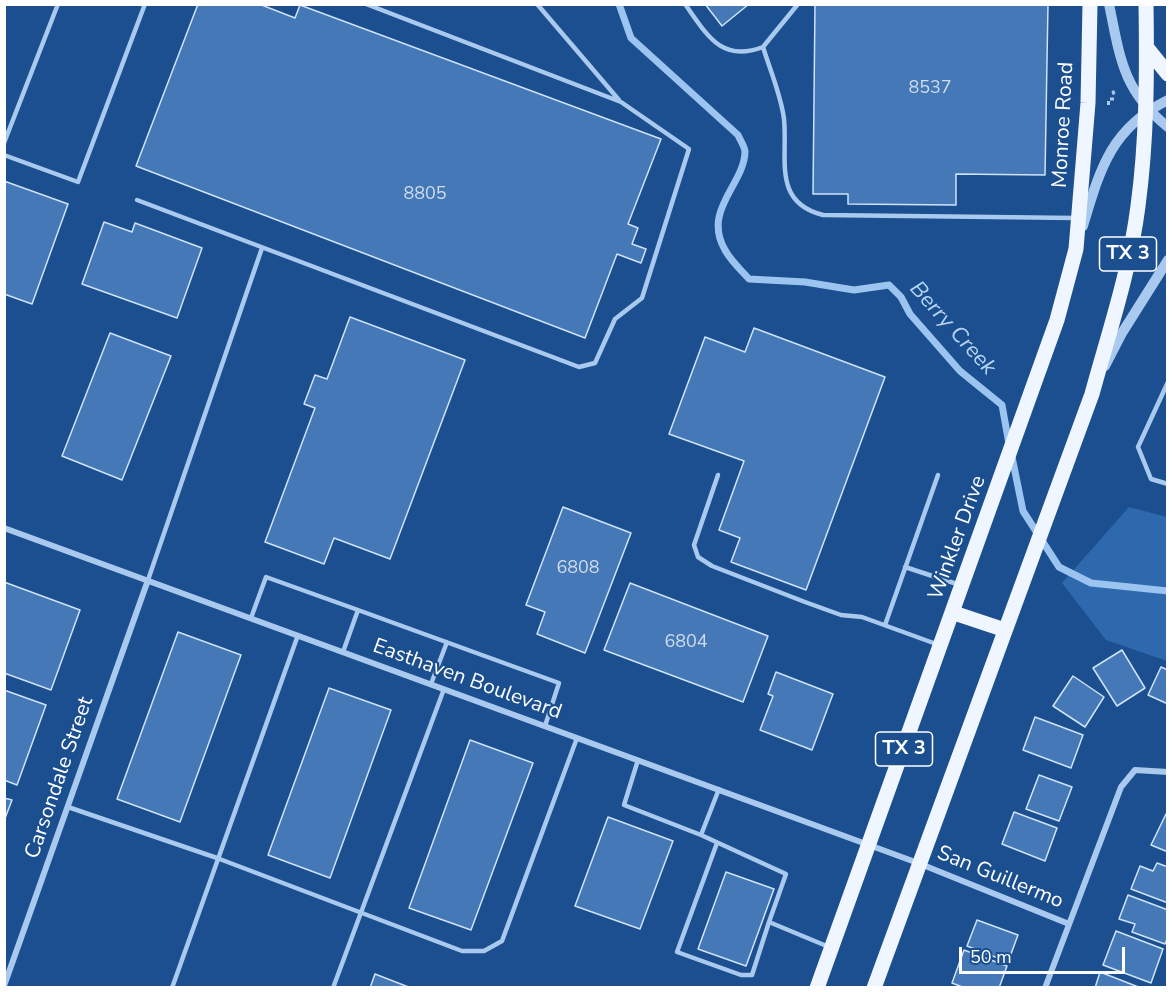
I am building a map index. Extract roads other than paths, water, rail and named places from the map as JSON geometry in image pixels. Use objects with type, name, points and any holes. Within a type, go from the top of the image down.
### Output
[{"type":"main road","name":"Monroe Road","points":[[1076,249],[1088,103],[1090,4]]},
{"type":"main road","name":"TX 3","points":[[874,987],[1092,394],[1119,298],[1138,208],[1147,110],[1146,4]]},
{"type":"main road","points":[[1147,48],[1167,74]]},
{"type":"main road","name":"Winkler Drive","points":[[817,987],[1033,392],[1057,320],[1076,249]]},
{"type":"main road","points":[[954,613],[1005,630]]},
{"type":"street","points":[[1109,4],[1122,71],[1147,110],[1167,127]]},
{"type":"street","name":"Winkler Drive","points":[[1076,249],[1096,182],[1110,149],[1147,110],[1167,100]]},
{"type":"street","points":[[1092,394],[1122,333],[1167,260]]},
{"type":"street","name":"Easthaven Boulevard","points":[[4,528],[918,863]]},
{"type":"street","name":"Carsondale Street","points":[[4,986],[148,580]]},
{"type":"street","points":[[1046,987],[1121,787],[1135,770],[1167,772]]},
{"type":"street","name":"San Guillermo","points":[[918,863],[1069,924]]},
{"type":"lane","points":[[4,143],[58,4]]},
{"type":"lane","points":[[4,155],[78,182],[145,4]]},
{"type":"lane","points":[[137,200],[579,367],[595,363],[615,319],[642,298],[688,149],[621,102],[366,4]]},
{"type":"lane","points":[[537,4],[621,102]]},
{"type":"lane","points":[[685,4],[716,43],[728,51],[749,52],[763,47],[798,4]]},
{"type":"lane","points":[[763,47],[783,117],[786,184],[798,203],[812,212],[823,215],[1079,218]]},
{"type":"lane","points":[[148,580],[262,248]]},
{"type":"lane","points":[[1167,382],[1138,447],[1151,479],[1167,484]]},
{"type":"lane","points":[[718,475],[694,545],[698,557],[712,566],[805,602],[841,615],[862,617],[941,646]]},
{"type":"lane","points":[[885,625],[938,475]]},
{"type":"lane","points":[[905,567],[963,586]]},
{"type":"lane","points":[[251,618],[266,577],[559,683],[544,726]]},
{"type":"lane","points":[[343,652],[358,610]]},
{"type":"lane","points":[[172,987],[298,635]]},
{"type":"lane","points":[[431,684],[447,642]]},
{"type":"lane","points":[[333,987],[444,689]]},
{"type":"lane","points":[[68,807],[217,858],[462,951],[484,951],[502,941],[577,738]]},
{"type":"lane","points":[[638,760],[624,805],[701,835],[786,874],[752,975],[741,975],[677,952],[717,843]]},
{"type":"lane","points":[[701,835],[718,789]]},
{"type":"lane","points":[[769,922],[832,948]]},
{"type":"waterway","name":"Berry Creek","points":[[619,4],[631,38],[738,135],[743,146],[745,152],[743,164],[726,198],[718,222],[719,236],[725,250],[736,265],[749,279],[805,282],[854,290],[889,285],[901,297],[910,314],[960,371],[1002,405],[1009,444]]},
{"type":"waterway","name":"Berry Creek","points":[[1012,457],[1023,511],[1059,567],[1091,583],[1168,591]]}]
